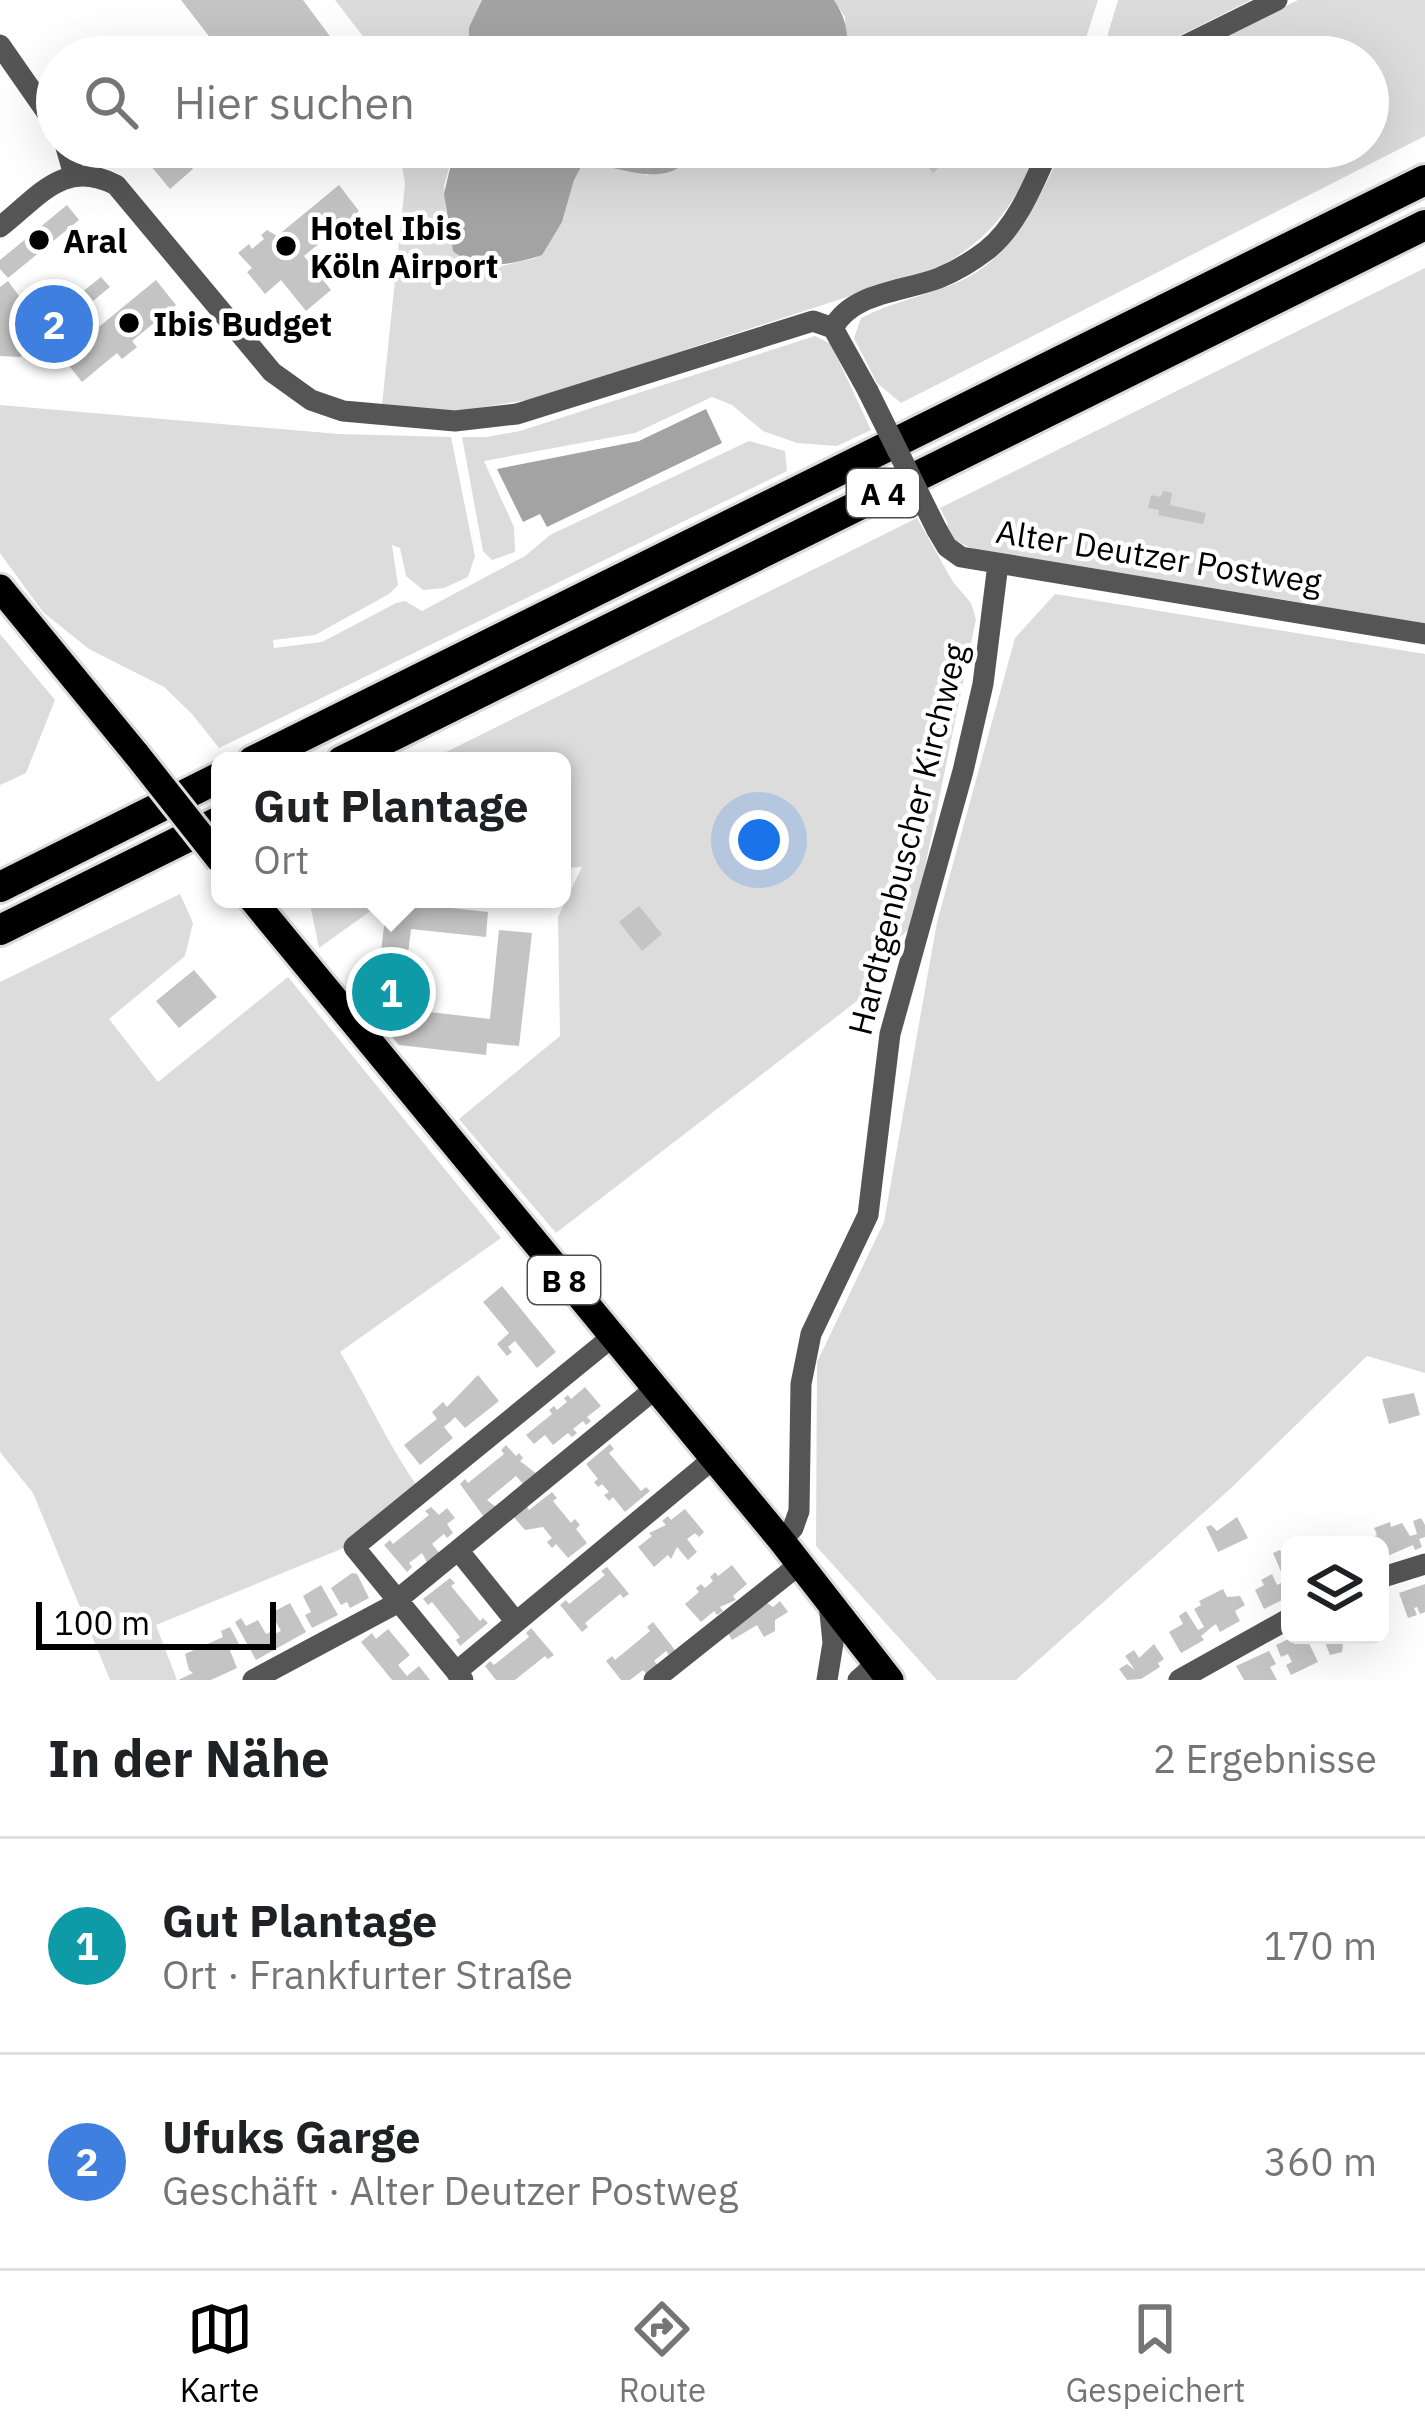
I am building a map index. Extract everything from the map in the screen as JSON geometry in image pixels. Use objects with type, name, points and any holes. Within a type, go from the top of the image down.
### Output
[{"type":"highway","name":"A 4","points":[[271,752],[1425,180]]},
{"type":"highway","name":"A 4","points":[[360,752],[1425,225]]},
{"type":"highway","points":[[5,883],[211,781]]},
{"type":"highway","points":[[0,930],[211,825]]},
{"type":"main road","points":[[0,587],[211,849]]},
{"type":"main road","name":"B 8","points":[[259,908],[781,1540],[875,1674]]},
{"type":"street","points":[[1204,36],[1277,0]]},
{"type":"street","points":[[0,45],[36,97]]},
{"type":"street","points":[[72,168],[74,175]]},
{"type":"street","points":[[0,227],[53,184],[74,175],[98,176],[116,185],[272,372],[311,400],[343,411],[455,421],[518,414],[813,321],[833,328],[841,313],[857,303],[942,277],[989,248],[1027,199],[1041,168]]},
{"type":"street","name":"Alter Deutzer Postweg","points":[[833,328],[937,530],[947,547],[961,557],[1425,634]]},
{"type":"street","name":"Hardtgenbuscher Kirchweg","points":[[781,1540],[794,1528],[800,1511],[801,1384],[811,1334],[868,1215],[890,1034],[983,684],[998,564]]},
{"type":"street","points":[[612,1337],[354,1547],[459,1676],[516,1622],[713,1459]]},
{"type":"street","points":[[260,1678],[398,1601],[656,1388]]},
{"type":"street","points":[[458,1550],[516,1622]]},
{"type":"street","points":[[654,1680],[800,1564]]},
{"type":"street","points":[[1389,1575],[1425,1564]]},
{"type":"street","points":[[826,1680],[833,1643],[829,1603]]},
{"type":"street","points":[[1179,1680],[1281,1623]]},
{"type":"shaded area","points":[[335,0],[482,0],[469,36],[363,36]]},
{"type":"shaded area","points":[[482,0],[834,0],[846,36],[469,36]]},
{"type":"shaded area","points":[[834,0],[1098,0],[1087,36],[845,36],[845,17]]},
{"type":"shaded area","points":[[1118,0],[1251,0],[1179,36],[1107,36]]},
{"type":"shaded area","points":[[1298,0],[1425,0],[1425,136],[1389,154],[1389,36],[1225,36]]},
{"type":"shaded area","points":[[402,168],[449,168],[444,185],[447,225],[502,266],[536,258],[562,222],[581,168],[647,175],[666,168],[1031,168],[989,230],[939,267],[534,399],[458,411],[382,405],[405,184]]},
{"type":"shaded area","points":[[450,168],[581,168],[562,222],[542,255],[519,262],[474,262],[453,251],[444,194]]},
{"type":"shaded area","points":[[611,168],[677,168],[661,174]]},
{"type":"shaded area","points":[[1054,168],[1362,168],[901,403],[877,383],[854,338],[861,318],[976,272],[1009,243]]},
{"type":"shaded area","points":[[1425,268],[1425,627],[975,550],[952,539],[944,528],[948,524],[940,508]]},
{"type":"shaded area","points":[[815,336],[831,344],[871,430],[837,446],[797,443],[763,431],[732,405],[712,397],[635,433],[484,461],[514,527],[515,552],[492,560],[483,551],[462,437],[520,431]]},
{"type":"shaded area","points":[[0,405],[339,434],[451,437],[475,556],[468,577],[444,588],[423,590],[406,576],[400,548],[392,545],[398,585],[389,594],[315,635],[273,640],[274,648],[322,642],[396,603],[405,601],[422,611],[525,556],[550,535],[749,441],[785,451],[787,471],[219,748],[164,687],[89,649],[43,612],[0,553]]},
{"type":"shaded area","points":[[706,409],[722,443],[547,527],[540,514],[523,522],[497,469],[639,441]]},
{"type":"shaded area","points":[[917,518],[953,582],[971,603],[976,619],[913,926],[875,959],[870,991],[556,1233],[459,1119],[560,1036],[558,917],[562,908],[571,908],[571,890],[582,867],[571,868],[571,752],[446,752]]},
{"type":"shaded area","points":[[1055,594],[1425,654],[1425,1373],[1367,1356],[1229,1490],[1016,1680],[937,1680],[816,1546],[817,1362],[884,1222],[937,922],[1015,638]]},
{"type":"shaded area","points":[[0,634],[55,700],[26,773],[0,785]]},
{"type":"shaded area","points":[[180,894],[193,923],[185,956],[109,1019],[158,1082],[288,977],[501,1238],[340,1352],[420,1490],[346,1547],[156,1625],[177,1680],[110,1680],[33,1493],[0,1452],[0,982]]},
{"type":"shaded area","points":[[311,908],[375,908],[319,948]]},
{"type":"building","points":[[181,0],[303,0],[330,36],[209,36]]},
{"type":"building","points":[[152,168],[192,168],[193,169],[170,189]]},
{"type":"building","name":"Hotel Ibis Köln Airport","points":[[339,185],[359,211],[304,256],[331,290],[306,311],[281,280],[265,294],[238,253],[249,244],[252,249],[267,230],[277,236]]},
{"type":"building","name":"Aral","points":[[67,205],[79,220],[8,278],[0,269],[0,260]]},
{"type":"building","points":[[101,277],[110,287],[65,324],[20,357],[0,356],[0,287],[8,281],[33,315],[48,303],[56,313]]},
{"type":"building","name":"Ibis Budget","points":[[156,280],[176,305],[132,341],[137,347],[122,359],[117,353],[82,382],[62,357]]},
{"type":"building","points":[[1163,491],[1172,493],[1170,505],[1206,513],[1203,524],[1158,515],[1159,510],[1148,508],[1151,495],[1161,497]]},
{"type":"building","points":[[639,906],[662,934],[642,951],[619,922]]},
{"type":"building","points":[[386,908],[488,912],[486,937],[411,929],[407,963],[380,960]]},
{"type":"building","points":[[499,930],[532,933],[519,1046],[487,1043],[486,1055],[399,1045],[389,1033],[391,1016],[374,1014],[379,972],[408,976],[404,1009],[490,1019]]},
{"type":"building","points":[[194,970],[217,997],[179,1028],[156,1001]]},
{"type":"building","points":[[502,1286],[556,1352],[537,1368],[515,1341],[507,1356],[497,1344],[509,1333],[483,1302]]},
{"type":"building","points":[[478,1375],[499,1401],[465,1428],[455,1417],[444,1427],[453,1438],[420,1465],[404,1445],[437,1419],[432,1412],[443,1402],[447,1407]]},
{"type":"building","points":[[585,1387],[601,1406],[587,1417],[591,1421],[586,1425],[583,1421],[573,1429],[577,1433],[572,1437],[568,1433],[553,1445],[545,1435],[534,1444],[526,1435],[552,1414],[549,1410],[554,1406],[557,1410],[567,1402],[564,1398],[571,1399]]},
{"type":"building","points":[[1414,1393],[1420,1415],[1389,1424],[1382,1399]]},
{"type":"building","points":[[610,1444],[614,1449],[609,1453],[641,1491],[646,1487],[650,1491],[625,1512],[613,1497],[609,1501],[604,1495],[609,1492],[602,1484],[598,1487],[594,1482],[598,1479],[586,1464]]},
{"type":"building","points":[[506,1445],[537,1474],[524,1485],[516,1476],[487,1500],[496,1507],[484,1517],[460,1484],[465,1479],[468,1483],[504,1454],[501,1450]]},
{"type":"building","points":[[552,1492],[557,1498],[553,1501],[571,1523],[575,1519],[580,1525],[576,1529],[587,1543],[568,1558],[556,1544],[552,1548],[547,1542],[552,1538],[543,1527],[525,1530],[513,1516]]},
{"type":"building","points":[[431,1507],[439,1515],[447,1508],[455,1518],[447,1524],[453,1533],[432,1544],[440,1554],[428,1564],[422,1553],[409,1563],[412,1567],[407,1572],[384,1545],[390,1540],[393,1544],[429,1515],[425,1511]]},
{"type":"building","points":[[685,1509],[704,1532],[687,1539],[697,1552],[688,1560],[677,1547],[671,1559],[668,1555],[654,1567],[638,1547],[652,1536],[649,1533],[666,1525],[662,1521],[668,1516],[671,1520]]},
{"type":"building","points":[[1237,1517],[1248,1538],[1218,1552],[1206,1527],[1217,1531]]},
{"type":"building","points":[[1421,1518],[1425,1525],[1425,1537],[1419,1539],[1422,1547],[1415,1550],[1413,1545],[1389,1555],[1389,1536],[1374,1536],[1374,1528],[1402,1523],[1410,1536],[1417,1534],[1413,1521]]},
{"type":"building","points":[[732,1565],[747,1584],[733,1596],[736,1600],[720,1607],[723,1611],[717,1615],[714,1611],[701,1622],[685,1604],[699,1592],[696,1588],[713,1581],[710,1577],[715,1572],[718,1576]]},
{"type":"building","points":[[607,1567],[629,1594],[623,1598],[620,1594],[585,1623],[588,1627],[582,1632],[560,1605],[566,1600],[569,1604],[605,1575],[601,1571]]},
{"type":"building","points":[[352,1573],[369,1598],[350,1608],[347,1602],[341,1605],[331,1588]]},
{"type":"building","points":[[1272,1574],[1277,1585],[1281,1583],[1281,1600],[1264,1609],[1255,1590]]},
{"type":"building","points":[[450,1578],[455,1583],[451,1586],[480,1621],[483,1618],[488,1623],[460,1646],[456,1640],[460,1637],[432,1602],[428,1605],[423,1599]]},
{"type":"building","points":[[1425,1584],[1425,1612],[1414,1608],[1417,1615],[1408,1618],[1399,1593]]},
{"type":"building","points":[[321,1585],[338,1615],[312,1628],[303,1596]]},
{"type":"building","points":[[1223,1589],[1227,1597],[1240,1596],[1245,1605],[1235,1611],[1240,1621],[1220,1632],[1216,1624],[1201,1636],[1204,1640],[1181,1653],[1169,1632],[1183,1624],[1179,1616],[1186,1611],[1198,1630],[1204,1627],[1194,1609],[1201,1605],[1199,1601]]},
{"type":"building","points":[[780,1601],[788,1612],[775,1620],[775,1631],[764,1637],[757,1625],[732,1640],[725,1628],[766,1602],[773,1607]]},
{"type":"building","points":[[290,1603],[306,1632],[256,1660],[235,1622],[241,1618],[246,1626],[258,1620],[266,1634],[274,1634],[281,1631],[271,1613]]},
{"type":"building","points":[[653,1622],[675,1650],[654,1661],[662,1670],[650,1679],[643,1670],[630,1680],[621,1680],[606,1661],[612,1656],[615,1660],[650,1631],[647,1627]]},
{"type":"building","points":[[230,1627],[239,1644],[229,1648],[237,1668],[211,1680],[178,1680],[193,1673],[185,1654],[223,1637],[221,1631]]},
{"type":"building","points":[[531,1628],[554,1655],[545,1656],[515,1680],[496,1680],[485,1666],[490,1661],[494,1665],[529,1637],[526,1633]]},
{"type":"building","points":[[388,1629],[410,1655],[398,1665],[407,1676],[419,1666],[430,1680],[392,1680],[361,1642],[372,1633],[376,1639]]},
{"type":"building","points":[[1154,1644],[1164,1659],[1160,1667],[1141,1679],[1127,1680],[1119,1669],[1127,1664],[1135,1670],[1125,1656],[1134,1650],[1139,1658]]},
{"type":"building","points":[[1309,1644],[1318,1662],[1291,1675],[1288,1654],[1281,1657],[1276,1645]]},
{"type":"building","points":[[1326,1644],[1343,1644],[1342,1652],[1330,1655]]},
{"type":"building","points":[[1269,1651],[1277,1680],[1244,1680],[1236,1666]]},
{"type":"place","name":"Aral","points":[[39,240]]},
{"type":"place","name":"Hotel Ibis Köln Airport","points":[[286,246]]},
{"type":"place","name":"Ibis Budget","points":[[129,323]]},
{"type":"place","name":"Ufuks Garge","points":[[54,324]]},
{"type":"place","name":"Gut Plantage","points":[[391,992]]}]
